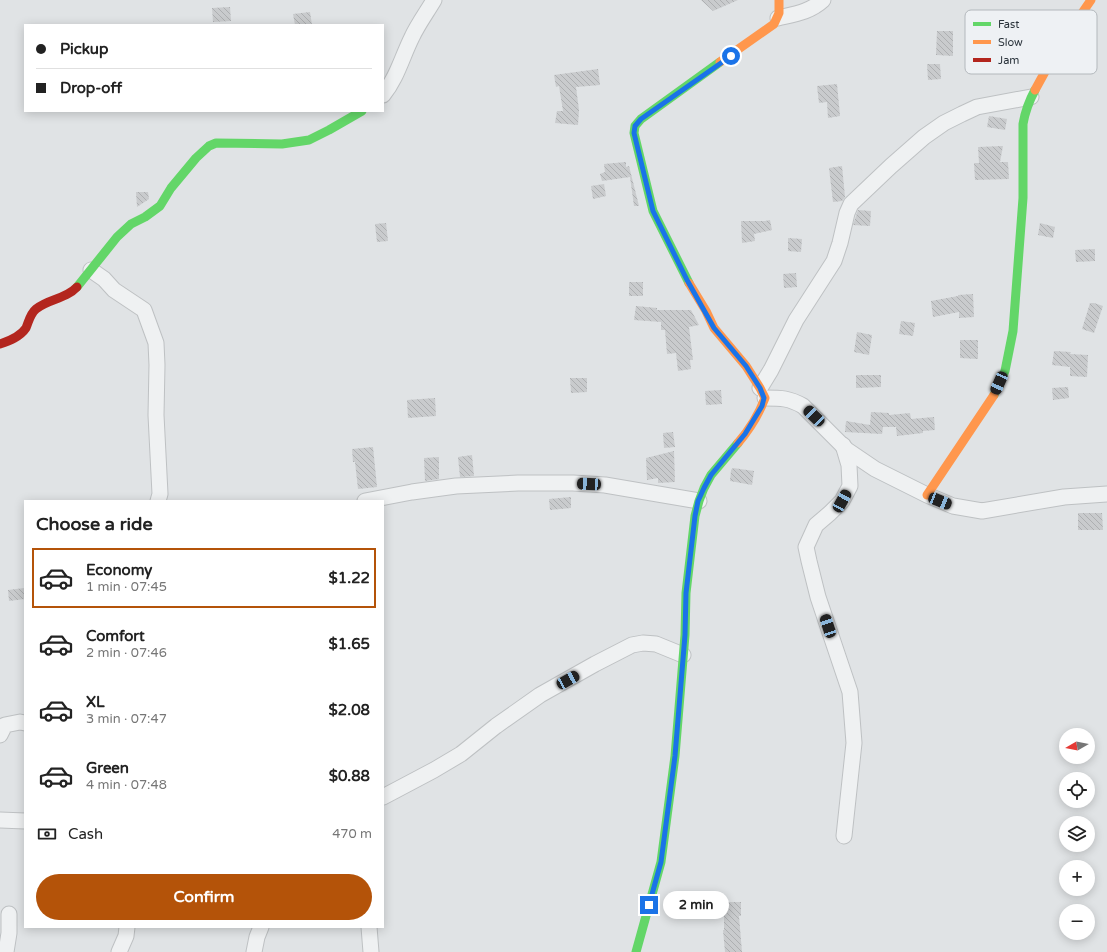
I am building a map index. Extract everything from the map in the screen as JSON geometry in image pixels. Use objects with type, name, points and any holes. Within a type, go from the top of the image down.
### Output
[{"type":"street","points":[[384,94],[397,74],[412,36],[434,0]]},
{"type":"street","points":[[779,0],[780,9],[778,18],[774,24],[641,119],[635,126],[634,133],[653,211],[687,280],[714,328],[746,366],[762,393],[795,401],[803,406],[848,450],[875,469],[927,496],[953,506],[982,511],[1064,497],[1107,494]]},
{"type":"street","points":[[778,18],[805,12],[823,0]]},
{"type":"street","points":[[1084,10],[1091,0]]},
{"type":"street","points":[[927,496],[994,395],[1005,371],[1013,331],[1023,198],[1023,124],[1031,96],[1043,74]]},
{"type":"street","points":[[636,952],[661,862],[675,756],[686,593],[698,501],[711,475],[745,434],[762,406],[762,393],[771,370],[796,320],[834,261],[847,213],[851,204],[924,137],[944,123],[977,107],[1031,96]]},
{"type":"street","points":[[0,344],[14,339],[25,329],[30,316],[36,309],[74,290],[117,237],[131,224],[145,217],[160,206],[171,188],[196,158],[209,146],[216,143],[282,144],[309,140],[360,112]]},
{"type":"street","points":[[91,270],[104,279],[114,290],[144,310],[156,343],[156,415],[160,494],[158,500]]},
{"type":"street","points":[[842,445],[849,465],[850,486],[842,501],[816,525],[806,547],[818,597],[850,692],[854,743],[844,836]]},
{"type":"street","points":[[370,500],[456,486],[542,483],[605,485],[698,501]]},
{"type":"street","points":[[384,796],[461,754],[496,726],[540,695],[632,645],[643,643],[656,644],[683,655]]},
{"type":"street","points":[[0,735],[5,725],[20,722],[24,723]]},
{"type":"street","points":[[0,820],[24,821]]},
{"type":"street","points":[[6,952],[9,933],[9,914]]},
{"type":"street","points":[[120,952],[126,936],[127,928]]},
{"type":"street","points":[[254,952],[261,928]]},
{"type":"street","points":[[369,928],[371,952]]},
{"type":"building","points":[[701,0],[738,0],[713,11]]},
{"type":"building","points":[[230,7],[231,21],[213,22],[212,8]]},
{"type":"building","points":[[310,12],[312,24],[295,24],[293,14]]},
{"type":"building","points":[[937,31],[953,31],[953,56],[936,55]]},
{"type":"building","points":[[927,64],[940,64],[941,79],[928,80]]},
{"type":"building","points":[[598,69],[600,85],[576,87],[579,110],[578,125],[555,123],[557,111],[563,111],[559,86],[556,87],[554,75]]},
{"type":"building","points":[[837,84],[840,116],[828,118],[827,102],[819,103],[817,86]]},
{"type":"building","points":[[989,116],[1007,119],[1005,130],[987,127]]},
{"type":"building","points":[[1003,146],[1000,162],[1008,162],[1009,179],[975,180],[974,163],[979,163],[978,147]]},
{"type":"building","points":[[626,162],[626,167],[629,166],[639,206],[634,206],[630,177],[602,181],[600,174],[605,172],[604,164]]},
{"type":"building","points":[[842,166],[845,197],[842,201],[833,202],[829,168]]},
{"type":"building","points":[[604,184],[606,196],[593,199],[591,186]]},
{"type":"building","points":[[136,192],[148,192],[149,199],[137,207]]},
{"type":"building","points":[[858,210],[871,211],[870,226],[853,225]]},
{"type":"building","points":[[770,220],[772,230],[754,234],[755,241],[742,243],[741,221]]},
{"type":"building","points":[[386,223],[388,241],[377,242],[375,224]]},
{"type":"building","points":[[1040,223],[1055,227],[1053,238],[1038,235]]},
{"type":"building","points":[[788,238],[802,239],[801,252],[788,251]]},
{"type":"building","points":[[1095,249],[1095,261],[1076,262],[1075,250]]},
{"type":"building","points":[[796,273],[797,287],[784,288],[783,274]]},
{"type":"building","points":[[629,282],[643,282],[643,296],[629,296]]},
{"type":"building","points":[[973,294],[974,317],[959,318],[959,312],[933,317],[931,301],[958,295]]},
{"type":"building","points":[[1090,303],[1103,306],[1094,333],[1082,329]]},
{"type":"building","points":[[636,306],[657,308],[657,310],[691,310],[699,325],[689,327],[693,360],[690,360],[691,369],[678,371],[676,353],[667,354],[665,330],[661,330],[661,322],[634,320]]},
{"type":"building","points":[[901,321],[915,323],[913,336],[899,334]]},
{"type":"building","points":[[857,332],[872,335],[869,355],[854,352]]},
{"type":"building","points":[[960,340],[978,340],[978,359],[960,358]]},
{"type":"building","points":[[1054,351],[1088,355],[1087,377],[1070,376],[1070,367],[1052,365]]},
{"type":"building","points":[[856,375],[881,375],[881,387],[856,388]]},
{"type":"building","points":[[570,378],[587,378],[587,392],[571,393]]},
{"type":"building","points":[[1068,387],[1069,398],[1053,400],[1052,388]]},
{"type":"building","points":[[721,390],[722,404],[706,405],[705,391]]},
{"type":"building","points":[[435,398],[436,416],[408,418],[407,400]]},
{"type":"building","points":[[871,412],[889,413],[889,415],[910,413],[911,419],[934,417],[935,430],[897,436],[896,427],[883,427],[882,434],[845,432],[846,421],[870,425]]},
{"type":"building","points":[[673,432],[675,447],[664,448],[663,433]]},
{"type":"building","points":[[373,447],[377,487],[358,489],[352,449]]},
{"type":"building","points":[[674,451],[675,482],[658,483],[658,478],[647,480],[646,458]]},
{"type":"building","points":[[472,455],[474,476],[460,477],[458,457]]},
{"type":"building","points":[[439,457],[439,479],[425,481],[424,458]]},
{"type":"building","points":[[733,468],[754,471],[752,485],[730,481],[731,470]]},
{"type":"building","points":[[571,497],[571,508],[550,510],[549,499]]},
{"type":"building","points":[[1078,513],[1102,513],[1103,530],[1078,530]]},
{"type":"building","points":[[24,588],[24,599],[9,601],[8,590]]},
{"type":"building","points":[[694,894],[714,897],[713,909],[692,907]]},
{"type":"building","points":[[724,902],[741,902],[741,916],[739,916],[742,952],[725,952],[723,930]]},
{"type":"traffic: fast","points":[[689,283],[653,211],[634,133],[635,126],[641,119],[720,62]]},
{"type":"traffic: fast","points":[[994,395],[1005,371],[1013,331],[1023,198],[1023,124],[1035,90]]},
{"type":"traffic: fast","points":[[77,287],[117,237],[131,224],[145,217],[160,206],[171,188],[196,158],[209,146],[216,143],[282,144],[309,140],[360,112]]},
{"type":"traffic: fast","points":[[636,952],[661,862],[675,756],[685,635],[686,593],[695,516],[704,488],[711,475],[738,443]]},
{"type":"traffic: slow","points":[[720,62],[774,24],[779,13],[779,0]]},
{"type":"traffic: slow","points":[[1084,10],[1091,0]]},
{"type":"traffic: slow","points":[[1035,90],[1044,74]]},
{"type":"traffic: slow","points":[[689,283],[706,311],[714,328],[746,366],[765,398],[753,422],[738,443]]},
{"type":"traffic: slow","points":[[927,495],[994,395]]},
{"type":"traffic: jam","points":[[0,344],[7,342],[21,334],[26,328],[31,315],[36,309],[68,294],[77,287]]},
{"type":"route","points":[[649,905],[661,862],[675,756],[685,635],[686,593],[698,501],[711,475],[745,434],[762,406],[764,398],[760,388],[746,366],[714,328],[706,311],[687,280],[653,211],[634,133],[635,126],[649,112],[731,56]]}]
